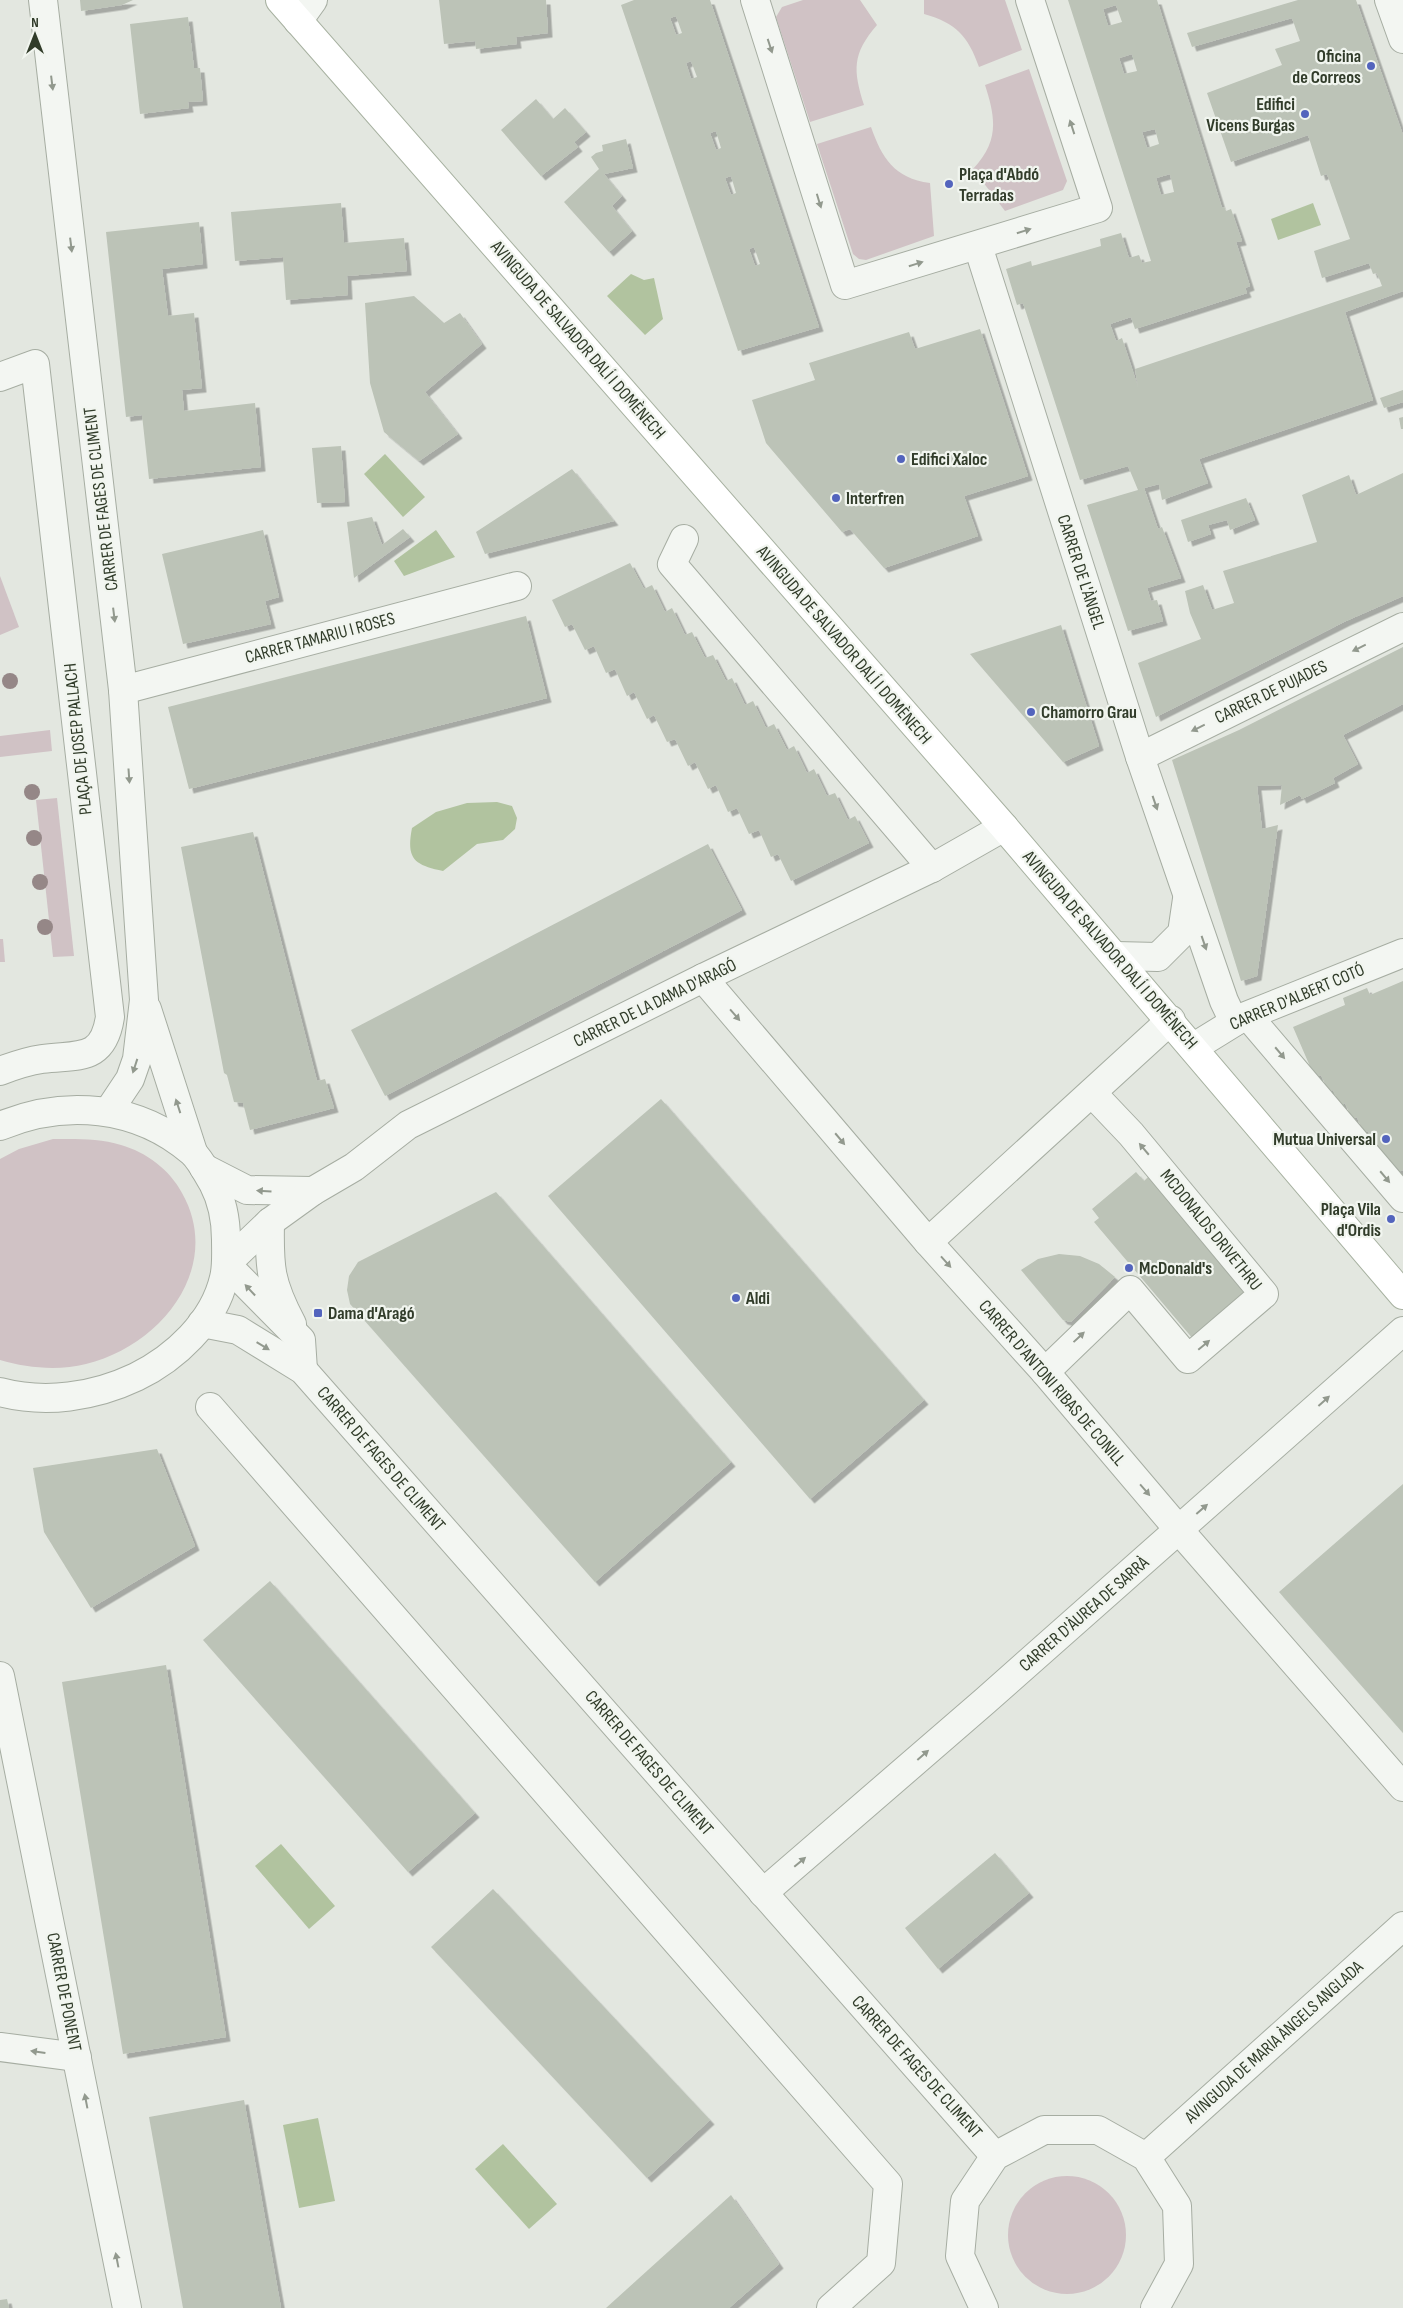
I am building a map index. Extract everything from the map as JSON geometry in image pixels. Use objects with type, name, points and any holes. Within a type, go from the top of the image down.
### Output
[{"type":"main road","name":"AVINGUDA DE SALVADOR DALÍ I DOMÈNECH","points":[[280,0],[306,10],[1171,1020],[1403,1295]]},
{"type":"street","name":"CARRER DE FAGES DE CLIMENT","points":[[43,0],[123,690],[144,1000],[137,1059],[130,1079],[108,1112]]},
{"type":"street","points":[[755,0],[844,285],[978,246],[1098,208],[1030,0]]},
{"type":"street","points":[[1389,0],[1403,39]]},
{"type":"street","name":"CARRER DE L'ÀNGEL","points":[[978,246],[1140,757],[1224,1002],[1403,1198]]},
{"type":"street","name":"PLAÇA DE JOSEP PALLACH","points":[[0,377],[35,364],[110,1017],[108,1030],[102,1042],[82,1056],[41,1059],[0,1071]]},
{"type":"street","points":[[684,539],[672,564],[932,868]]},
{"type":"street","name":"CARRER TAMARIU I ROSES","points":[[123,690],[517,586]]},
{"type":"street","name":"CARRER DE PUJADES","points":[[1140,757],[1403,627]]},
{"type":"street","name":"CARRER DE LA DAMA D'ARAGÓ","points":[[226,1264],[270,1222],[313,1191],[354,1167],[408,1125],[703,978],[932,868],[1004,827]]},
{"type":"street","name":"CARRER DE L'ÀNGEL","points":[[1116,956],[1158,957],[1182,933],[1188,897]]},
{"type":"street","name":"CARRER D'ALBERT COTÓ","points":[[1194,1047],[1241,1019],[1403,953]]},
{"type":"street","name":"CARRER D'ANTONI RIBAS DE CONILL","points":[[703,978],[928,1242],[1045,1372],[1179,1530],[1403,1787]]},
{"type":"street","name":"CARRER DE FAGES DE CLIMENT","points":[[2,1396],[65,1398],[101,1391],[152,1369],[190,1337],[202,1324],[224,1280],[226,1224],[223,1204],[198,1160],[144,1000]]},
{"type":"street","points":[[928,1242],[1171,1020]]},
{"type":"street","name":"MCDONALDS DRIVETHRU","points":[[1045,1372],[1130,1290],[1188,1359],[1264,1294],[1131,1134],[1092,1093]]},
{"type":"street","points":[[0,1126],[14,1120],[48,1112],[71,1110],[108,1112],[134,1117],[153,1126],[198,1160],[248,1190],[313,1191]]},
{"type":"street","name":"CARRER DE FAGES DE CLIMENT","points":[[270,1222],[269,1263],[280,1301],[301,1340],[303,1370]]},
{"type":"street","points":[[226,1264],[301,1340]]},
{"type":"street","name":"CARRER DE FAGES DE CLIMENT","points":[[202,1324],[238,1330],[303,1370],[995,2156]]},
{"type":"street","name":"CARRER D'ÀUREA DE SARRÀ","points":[[763,1893],[1403,1332]]},
{"type":"street","points":[[210,1407],[888,2184],[882,2263],[831,2308]]},
{"type":"street","name":"CARRER DE PONENT","points":[[0,1676],[127,2308]]},
{"type":"street","name":"AVINGUDA DE MARIA ÀNGELS ANGLADA","points":[[1146,2157],[1403,1926]]},
{"type":"street","points":[[0,2047],[77,2057]]},
{"type":"street","points":[[981,2307],[960,2256],[965,2202],[995,2156],[1044,2130],[1098,2130],[1146,2157],[1177,2206],[1179,2264],[1154,2308]]},
{"type":"shaded area","points":[[803,0],[860,0],[877,25],[863,45],[857,63],[858,82],[864,105],[810,122],[776,17],[782,7]]},
{"type":"shaded area","points":[[924,0],[1005,0],[1022,50],[979,67],[970,47],[959,32],[945,22],[924,14]]},
{"type":"shaded area","points":[[1029,69],[1067,181],[1063,190],[1005,211],[973,169],[987,149],[993,129],[993,119],[985,85]]},
{"type":"shaded area","points":[[871,127],[880,148],[891,165],[907,176],[930,183],[934,236],[866,260],[859,259],[853,254],[817,144]]},
{"type":"shaded area","points":[[1313,203],[1321,225],[1278,240],[1271,219]]},
{"type":"shaded area","points":[[631,274],[644,280],[654,278],[663,319],[645,335],[607,296]]},
{"type":"shaded area","points":[[385,454],[425,497],[403,517],[364,474]]},
{"type":"shaded area","points":[[436,530],[455,557],[404,576],[394,561]]},
{"type":"shaded area","points":[[0,576],[19,627],[0,635]]},
{"type":"shaded area","points":[[50,730],[52,751],[0,757],[0,736]]},
{"type":"shaded area","points":[[57,798],[74,956],[53,957],[36,800]]},
{"type":"shaded area","points":[[497,802],[512,806],[517,818],[515,829],[503,840],[477,844],[443,871],[425,866],[414,859],[410,847],[412,828],[436,812],[467,803]]},
{"type":"shaded area","points":[[0,939],[3,939],[5,962],[0,962]]},
{"type":"shaded area","points":[[53,1139],[87,1139],[113,1143],[139,1152],[156,1163],[171,1177],[182,1193],[193,1221],[195,1248],[190,1275],[178,1300],[160,1321],[139,1340],[113,1355],[86,1364],[54,1368],[32,1367],[0,1360],[0,1159],[19,1149]]},
{"type":"shaded area","points":[[281,1844],[335,1906],[309,1929],[255,1866]]},
{"type":"shaded area","points":[[318,2118],[335,2201],[299,2208],[283,2125]]},
{"type":"shaded area","points":[[503,2144],[557,2204],[529,2229],[475,2169]]},
{"type":"shaded area","points":[[1067,2176],[1090,2180],[1109,2193],[1122,2212],[1126,2235],[1122,2258],[1109,2277],[1090,2290],[1067,2294],[1044,2290],[1025,2277],[1012,2258],[1008,2235],[1012,2212],[1025,2193],[1044,2180]]},
{"type":"building","points":[[80,0],[133,0],[122,5],[81,11]]},
{"type":"building","points":[[439,0],[546,0],[548,33],[516,37],[517,44],[476,49],[475,41],[444,44]]},
{"type":"building","points":[[634,0],[710,0],[819,327],[738,351],[621,5]],"holes":[[[676,16],[682,33],[676,35],[670,18]],[[691,61],[697,77],[691,79],[686,63]],[[716,131],[721,148],[716,150],[710,133]],[[731,176],[736,193],[731,195],[725,178]],[[754,247],[760,264],[755,266],[749,249]]]},
{"type":"building","points":[[1068,0],[1157,0],[1222,208],[1224,207],[1226,211],[1231,209],[1242,241],[1236,242],[1250,286],[1245,288],[1247,293],[1135,329],[1131,317],[1110,324],[1116,341],[1122,338],[1138,387],[1135,369],[1382,286],[1377,273],[1373,274],[1369,263],[1322,278],[1314,251],[1350,239],[1327,174],[1321,176],[1308,135],[1231,162],[1207,93],[1282,65],[1275,49],[1300,41],[1292,18],[1192,47],[1187,33],[1298,0],[1356,0],[1403,135],[1403,291],[1345,312],[1373,400],[1199,459],[1208,483],[1162,500],[1159,484],[1144,488],[1158,529],[1162,527],[1181,578],[1147,588],[1151,601],[1157,600],[1163,621],[1128,631],[1087,505],[1138,490],[1128,466],[1080,480],[1023,303],[1017,305],[1006,269],[1031,261],[1032,266],[1101,246],[1100,239],[1121,233],[1129,258],[1139,255],[1142,263],[1151,261]],"holes":[[[1116,5],[1122,22],[1108,26],[1103,9]],[[1132,54],[1137,71],[1124,74],[1119,58]],[[1155,129],[1159,144],[1147,148],[1142,132]],[[1170,174],[1174,192],[1161,195],[1156,178]]]},
{"type":"building","points":[[188,17],[194,68],[200,68],[203,101],[188,102],[189,108],[140,114],[130,24]]},
{"type":"building","points":[[536,99],[553,119],[565,108],[586,132],[574,142],[578,147],[541,176],[501,130]]},
{"type":"building","points":[[626,139],[633,168],[604,174],[622,196],[612,206],[632,231],[609,252],[564,202],[599,169],[591,157],[603,151],[602,145]]},
{"type":"building","points":[[341,203],[344,243],[404,238],[407,271],[347,276],[348,295],[286,300],[283,257],[235,261],[231,212]]},
{"type":"building","points":[[199,222],[203,264],[162,269],[168,316],[194,313],[202,388],[182,390],[184,411],[255,403],[261,467],[149,479],[142,415],[126,417],[106,232]]},
{"type":"building","points":[[414,296],[444,323],[460,313],[482,344],[425,392],[458,434],[419,461],[384,432],[370,383],[365,303]]},
{"type":"building","name":"Edifici Xaloc","points":[[980,329],[1028,476],[964,496],[978,536],[884,568],[850,529],[842,532],[766,443],[752,400],[815,380],[809,363],[909,332],[915,349]]},
{"type":"building","points":[[1403,390],[1403,402],[1384,408],[1380,398]]},
{"type":"building","points":[[1403,417],[1403,429],[1401,429],[1399,418]]},
{"type":"building","points":[[341,446],[345,502],[317,503],[312,448]]},
{"type":"building","points":[[572,469],[614,521],[485,554],[476,532]]},
{"type":"building","points":[[1403,473],[1403,596],[1346,621],[1156,717],[1138,663],[1201,639],[1190,613],[1185,591],[1203,585],[1212,610],[1234,603],[1223,571],[1317,542],[1302,495],[1349,475],[1356,495]]},
{"type":"building","points":[[1246,498],[1255,520],[1230,530],[1227,520],[1208,525],[1211,534],[1188,542],[1181,520]]},
{"type":"building","points":[[372,517],[382,545],[403,529],[410,537],[354,578],[347,522]]},
{"type":"building","points":[[263,530],[279,597],[265,601],[271,624],[183,644],[162,554]]},
{"type":"building","points":[[630,563],[644,589],[652,585],[665,612],[672,608],[685,635],[692,632],[705,658],[713,655],[726,681],[732,678],[745,705],[753,701],[766,728],[774,724],[787,750],[794,746],[807,773],[814,769],[827,796],[835,793],[848,820],[855,816],[869,843],[791,881],[778,854],[771,857],[759,830],[749,834],[737,808],[728,812],[716,785],[708,789],[695,762],[688,766],[675,739],[667,742],[654,715],[647,719],[634,692],[627,696],[615,669],[606,673],[594,646],[585,650],[572,624],[565,627],[552,600]]},
{"type":"building","points":[[526,616],[547,698],[189,789],[168,707]]},
{"type":"building","points":[[1061,625],[1099,746],[1063,762],[970,654]]},
{"type":"building","points":[[1403,647],[1403,704],[1343,735],[1358,764],[1333,778],[1335,783],[1302,799],[1300,795],[1280,805],[1282,785],[1257,786],[1262,829],[1278,825],[1257,976],[1241,981],[1172,760],[1239,730]]},
{"type":"building","points":[[253,832],[317,1081],[325,1079],[334,1108],[250,1130],[243,1103],[234,1102],[227,1075],[224,1073],[181,847]]},
{"type":"building","points":[[708,844],[742,910],[385,1096],[351,1030]]},
{"type":"building","points":[[1403,981],[1403,1170],[1395,1173],[1389,1158],[1381,1161],[1368,1131],[1363,1133],[1357,1117],[1352,1119],[1345,1103],[1340,1106],[1333,1090],[1328,1091],[1321,1075],[1315,1078],[1293,1027],[1345,1005],[1343,998],[1367,988],[1370,995]]},
{"type":"building","name":"Aldi","points":[[661,1099],[924,1400],[810,1499],[548,1196]]},
{"type":"building","points":[[1136,1172],[1144,1181],[1149,1176],[1249,1294],[1194,1340],[1094,1222],[1099,1218],[1092,1209]]},
{"type":"building","points":[[496,1192],[731,1462],[595,1582],[350,1304],[347,1290],[349,1276],[358,1262]]},
{"type":"building","points":[[1059,1254],[1080,1256],[1099,1264],[1115,1277],[1071,1322],[1063,1320],[1021,1270],[1038,1259]]},
{"type":"building","points":[[157,1449],[195,1546],[91,1608],[44,1532],[33,1468]]},
{"type":"building","points":[[1403,1484],[1403,1733],[1279,1592]]},
{"type":"building","points":[[270,1581],[475,1813],[408,1872],[203,1640]]},
{"type":"building","points":[[166,1665],[226,2037],[123,2054],[62,1682]]},
{"type":"building","points":[[995,1853],[1029,1893],[938,1969],[905,1928]]},
{"type":"building","points":[[493,1889],[710,2120],[647,2178],[431,1947]]},
{"type":"building","points":[[244,2100],[281,2308],[183,2308],[149,2117]]},
{"type":"building","points":[[731,2195],[779,2264],[729,2308],[606,2308]]},
{"type":"building","points":[[7,2299],[9,2308],[0,2308],[0,2300]]},
{"type":"place","name":"Oficina de Correos","points":[[1371,66]]},
{"type":"place","name":"Edifici Vicens Burgas","points":[[1305,114]]},
{"type":"place","name":"Plaça d'Abdó Terradas","points":[[949,184]]},
{"type":"place","name":"Edifici Xaloc","points":[[901,459]]},
{"type":"place","name":"Interfren","points":[[836,498]]},
{"type":"place","name":"Chamorro Grau","points":[[1031,712]]},
{"type":"place","name":"Mutua Universal","points":[[1386,1139]]},
{"type":"place","name":"Plaça Vila d'Ordis","points":[[1391,1219]]},
{"type":"place","name":"McDonald's","points":[[1129,1268]]},
{"type":"place","name":"Aldi","points":[[736,1298]]},
{"type":"place","name":"Dama d'Aragó","points":[[318,1313]]}]
